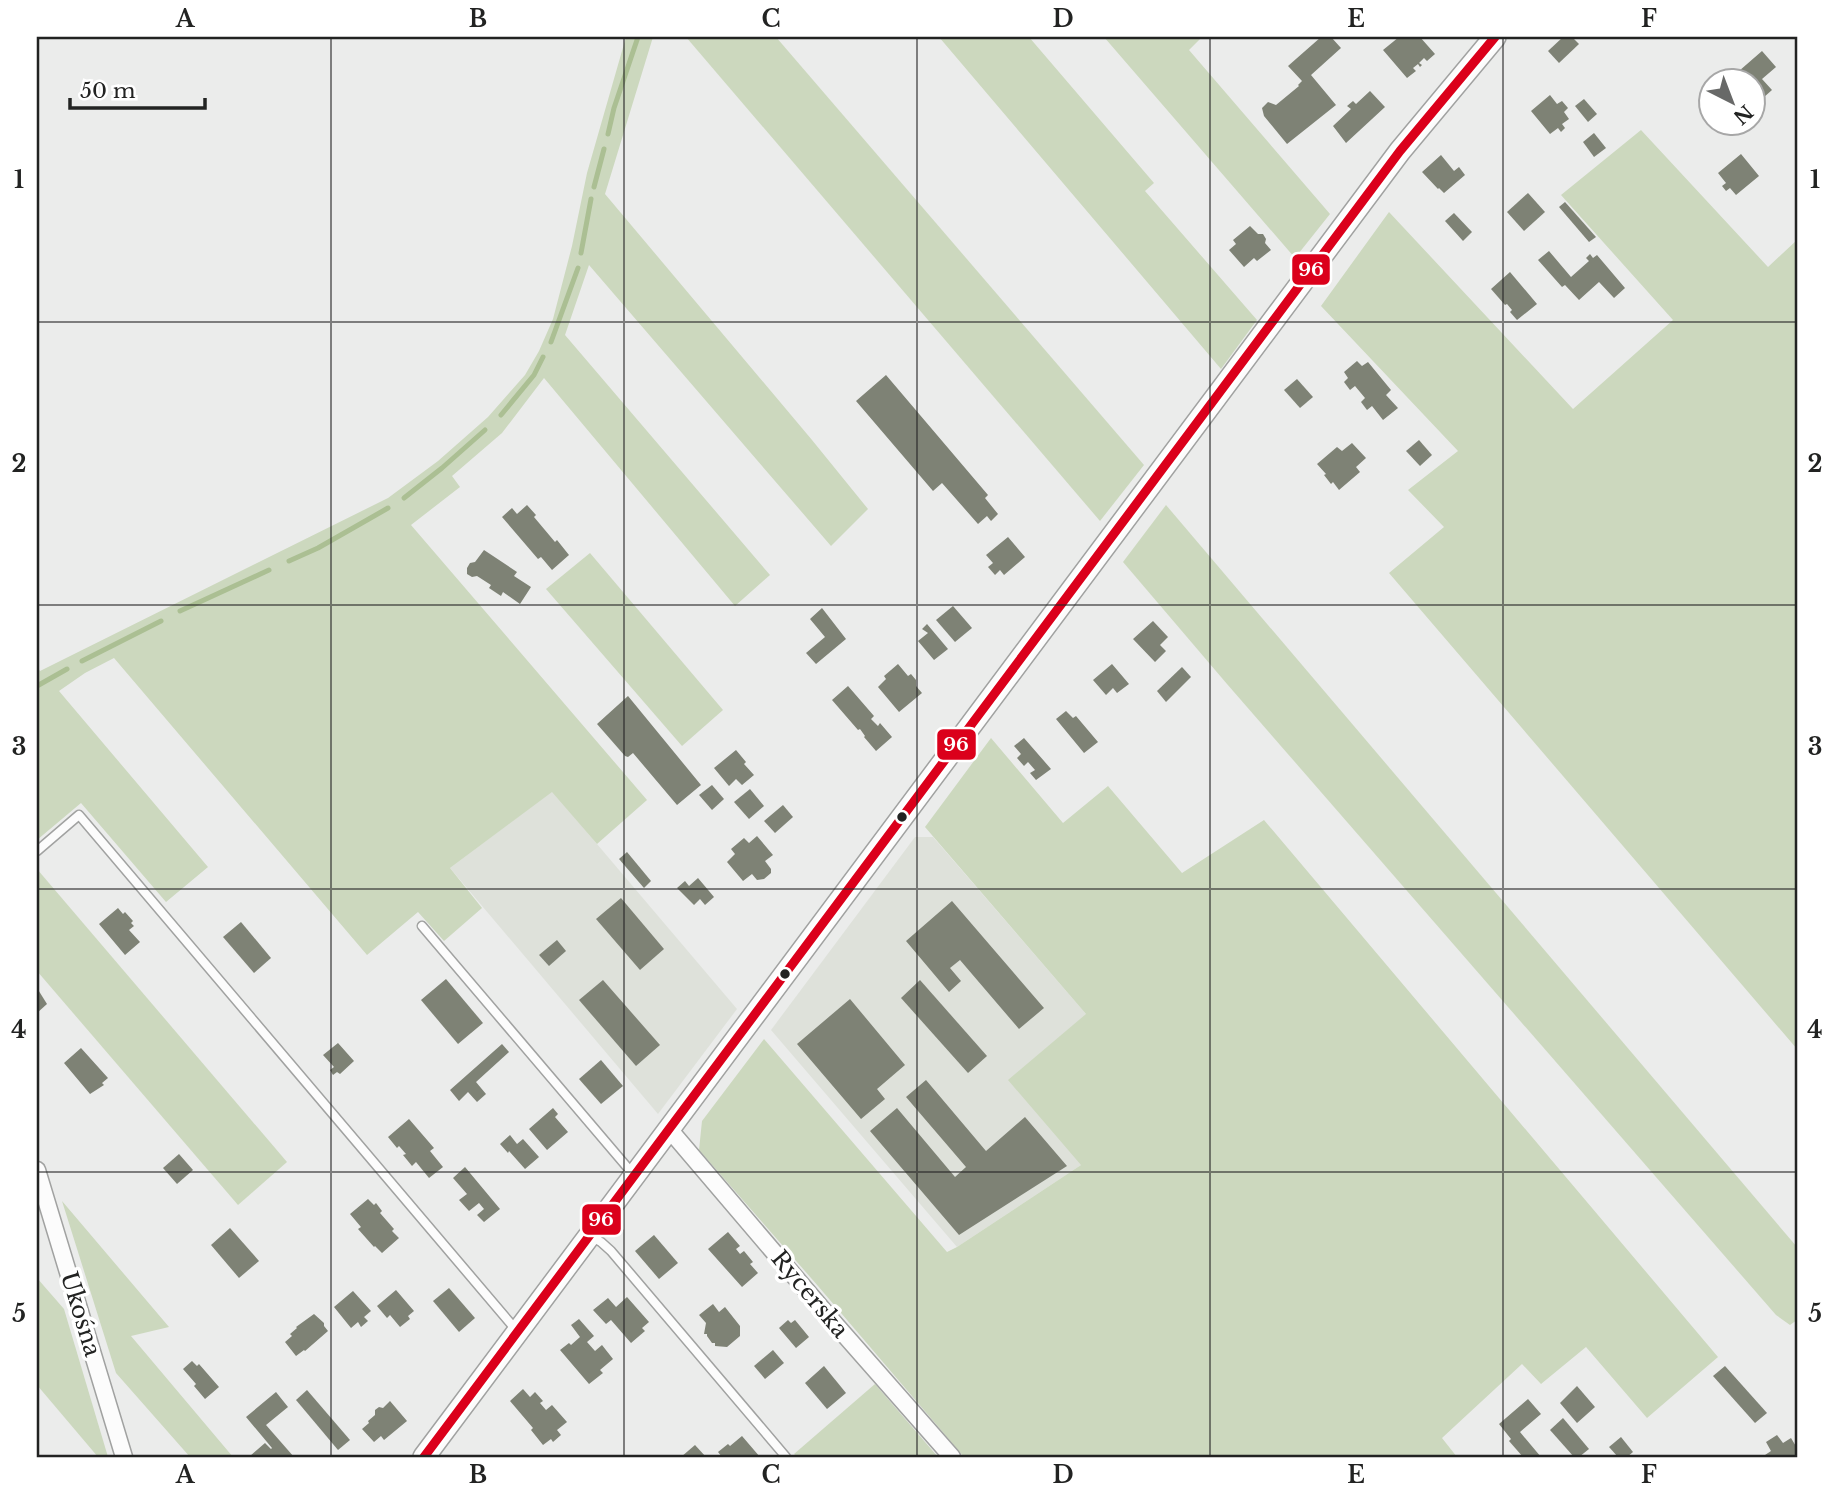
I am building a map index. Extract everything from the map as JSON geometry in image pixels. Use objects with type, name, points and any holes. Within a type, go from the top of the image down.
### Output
[{"type":"street","points":[[424,1457],[1400,151],[1495,37]]},
{"type":"street","name":"Rycerska","points":[[669,1129],[952,1457]]},
{"type":"street","name":"Ukośna","points":[[37,1170],[124,1457]]},
{"type":"lane","points":[[37,851],[79,815],[518,1332]]},
{"type":"lane","points":[[422,926],[635,1176]]},
{"type":"lane","points":[[590,1236],[611,1251],[786,1457]]},
{"type":"shaded area","points":[[552,791],[737,1009],[658,1114],[450,868]]},
{"type":"shaded area","points":[[915,837],[933,837],[1086,1014],[1081,1165],[957,1247],[771,1030]]},
{"type":"green space","points":[[626,37],[653,37],[605,194],[868,509],[831,546],[589,265],[565,335],[770,575],[735,606],[544,378],[502,433],[452,476],[460,487],[411,525],[647,800],[597,844],[552,792],[450,868],[482,908],[444,941],[418,912],[367,955],[114,658],[59,691],[208,867],[166,902],[81,803],[37,840],[37,667],[40,671],[388,498],[438,461],[488,417],[525,375],[553,319],[587,173]]},
{"type":"green space","points":[[686,37],[776,37],[1144,465],[1100,521]]},
{"type":"green space","points":[[939,37],[1029,37],[1154,183],[1145,191],[1257,320],[1221,369]]},
{"type":"green space","points":[[1104,37],[1202,37],[1189,50],[1330,214],[1295,258]]},
{"type":"green space","points":[[1641,130],[1768,267],[1797,240],[1797,1049],[1389,573],[1444,527],[1408,490],[1458,451],[1321,306],[1389,212],[1573,409],[1673,320],[1561,195]]},
{"type":"green space","points":[[1166,505],[1797,1247],[1797,1320],[1790,1325],[1776,1315],[1123,562]]},
{"type":"green space","points":[[590,553],[723,710],[682,746],[546,589]]},
{"type":"green space","points":[[991,738],[1063,823],[1108,786],[1182,873],[1264,820],[1718,1357],[1647,1418],[1586,1347],[1541,1384],[1522,1364],[1442,1438],[1457,1457],[964,1457],[699,1150],[702,1121],[764,1039],[947,1252],[1081,1165],[1008,1080],[1086,1014],[925,827]]},
{"type":"green space","points":[[37,869],[287,1162],[238,1205],[37,971]]},
{"type":"green space","points":[[62,1201],[169,1327],[131,1336],[233,1457],[190,1457],[116,1373]]},
{"type":"green space","points":[[37,1278],[64,1309],[108,1457],[98,1457],[37,1385]]},
{"type":"green space","points":[[875,1384],[938,1457],[797,1457],[794,1454]]},
{"type":"building","points":[[1321,37],[1331,37],[1341,48],[1311,75],[1336,105],[1287,144],[1264,116],[1262,108],[1268,102],[1276,105],[1299,86],[1302,81],[1288,66]]},
{"type":"building","points":[[1399,37],[1420,37],[1435,54],[1427,61],[1424,58],[1419,63],[1422,65],[1420,67],[1418,64],[1413,68],[1416,71],[1407,78],[1383,50]]},
{"type":"building","points":[[1563,37],[1572,37],[1579,44],[1559,63],[1548,51]]},
{"type":"building","points":[[1762,51],[1776,67],[1768,74],[1768,66],[1745,66]]},
{"type":"building","points":[[1370,91],[1385,107],[1346,143],[1333,126],[1351,109],[1347,106],[1353,101],[1356,104]]},
{"type":"building","points":[[1550,95],[1557,104],[1562,101],[1568,108],[1564,112],[1569,119],[1562,124],[1565,128],[1561,132],[1558,128],[1550,134],[1531,111]]},
{"type":"building","points":[[1584,99],[1597,114],[1588,122],[1575,106]]},
{"type":"building","points":[[1594,133],[1606,148],[1594,157],[1583,142]]},
{"type":"building","points":[[1741,154],[1759,176],[1736,195],[1730,188],[1726,191],[1722,186],[1726,183],[1718,173]]},
{"type":"building","points":[[1441,155],[1454,171],[1459,167],[1465,175],[1444,193],[1422,172]]},
{"type":"building","points":[[1528,193],[1545,212],[1524,231],[1507,212]]},
{"type":"building","points":[[1565,202],[1596,237],[1589,242],[1559,207]]},
{"type":"building","points":[[1454,213],[1472,232],[1463,241],[1445,221]]},
{"type":"building","points":[[1250,226],[1258,234],[1263,234],[1265,243],[1271,250],[1257,261],[1254,258],[1244,267],[1229,250],[1236,244],[1233,240]]},
{"type":"building","points":[[1549,251],[1571,277],[1589,261],[1586,258],[1590,254],[1593,258],[1597,255],[1625,288],[1614,298],[1599,282],[1579,300],[1565,285],[1562,287],[1538,260]]},
{"type":"building","points":[[1510,272],[1537,304],[1517,320],[1507,304],[1491,289]]},
{"type":"building","points":[[1357,361],[1362,366],[1368,362],[1391,390],[1386,395],[1398,408],[1383,420],[1372,406],[1367,410],[1361,402],[1365,398],[1355,386],[1350,390],[1344,382],[1348,378],[1344,372]]},
{"type":"building","points":[[886,375],[988,495],[985,498],[998,514],[991,521],[987,516],[978,524],[942,483],[933,491],[856,401]]},
{"type":"building","points":[[1297,379],[1313,397],[1300,408],[1284,390]]},
{"type":"building","points":[[1419,440],[1432,455],[1420,466],[1406,451]]},
{"type":"building","points":[[1352,443],[1366,458],[1356,467],[1360,472],[1339,490],[1333,482],[1331,484],[1317,464],[1337,447],[1342,451]]},
{"type":"building","points":[[527,505],[555,542],[557,540],[569,555],[552,570],[541,557],[538,559],[502,517],[512,508],[517,514]]},
{"type":"building","points":[[1008,537],[1025,557],[1004,575],[1000,570],[995,575],[988,567],[993,563],[986,555]]},
{"type":"building","points":[[484,550],[517,572],[514,576],[531,587],[520,604],[503,592],[501,596],[477,576],[467,574],[470,563],[475,562]]},
{"type":"building","points":[[953,606],[972,628],[955,642],[936,620]]},
{"type":"building","points":[[822,608],[846,639],[816,664],[806,653],[825,637],[810,619]]},
{"type":"building","points":[[1153,621],[1168,637],[1160,645],[1166,651],[1155,662],[1133,639]]},
{"type":"building","points":[[927,624],[948,649],[934,660],[918,641],[928,633],[922,629]]},
{"type":"building","points":[[898,664],[908,676],[911,674],[916,680],[916,686],[922,693],[899,712],[878,687],[886,679],[884,676]]},
{"type":"building","points":[[1112,664],[1129,684],[1117,693],[1113,688],[1106,695],[1093,680]]},
{"type":"building","points":[[1182,667],[1191,677],[1166,702],[1157,691]]},
{"type":"building","points":[[848,686],[874,716],[871,719],[878,726],[880,723],[892,737],[876,751],[860,729],[858,730],[832,700]]},
{"type":"building","points":[[628,696],[701,785],[677,805],[633,753],[625,756],[597,724]]},
{"type":"building","points":[[1066,711],[1073,718],[1076,716],[1098,742],[1084,753],[1056,719]]},
{"type":"building","points":[[1024,738],[1051,769],[1036,780],[1030,773],[1035,770],[1028,762],[1024,766],[1017,758],[1021,754],[1014,746]]},
{"type":"building","points":[[736,750],[754,775],[742,785],[736,779],[729,786],[714,768]]},
{"type":"building","points":[[712,785],[724,799],[712,810],[699,795]]},
{"type":"building","points":[[750,789],[764,806],[749,819],[734,802]]},
{"type":"building","points":[[783,805],[793,817],[775,833],[764,821]]},
{"type":"building","points":[[757,836],[773,855],[765,861],[771,873],[764,879],[757,880],[752,874],[743,881],[727,862],[735,854],[731,849],[744,838],[749,843]]},
{"type":"building","points":[[627,852],[651,881],[644,888],[619,859]]},
{"type":"building","points":[[698,878],[714,897],[705,905],[700,899],[694,905],[677,888],[685,881],[689,886]]},
{"type":"building","points":[[621,898],[664,949],[640,970],[596,919]]},
{"type":"building","points":[[952,901],[1044,1008],[1019,1029],[960,960],[950,968],[961,981],[949,992],[906,941]]},
{"type":"building","points":[[118,908],[133,921],[131,923],[134,926],[129,930],[140,942],[125,955],[99,924]]},
{"type":"building","points":[[241,922],[271,958],[254,973],[223,937]]},
{"type":"building","points":[[557,940],[566,951],[549,966],[539,955]]},
{"type":"building","points":[[446,979],[483,1023],[458,1044],[421,1000]]},
{"type":"building","points":[[603,980],[660,1045],[636,1066],[579,1000]]},
{"type":"building","points":[[920,980],[987,1056],[968,1073],[901,998]]},
{"type":"building","points":[[37,988],[47,1004],[37,1013]]},
{"type":"building","points":[[850,999],[905,1065],[877,1089],[885,1099],[861,1119],[797,1044]]},
{"type":"building","points":[[338,1043],[354,1061],[340,1074],[337,1072],[333,1075],[330,1070],[334,1067],[323,1055]]},
{"type":"building","points":[[502,1044],[509,1052],[476,1082],[486,1094],[477,1102],[468,1092],[459,1101],[450,1090]]},
{"type":"building","points":[[81,1048],[108,1078],[102,1083],[104,1085],[90,1094],[64,1063]]},
{"type":"building","points":[[601,1060],[623,1086],[601,1104],[579,1079]]},
{"type":"building","points":[[926,1080],[986,1151],[1025,1117],[1067,1166],[959,1235],[870,1131],[897,1108],[955,1177],[966,1167],[906,1097]]},
{"type":"building","points":[[553,1108],[558,1114],[555,1117],[568,1132],[547,1150],[529,1129]]},
{"type":"building","points":[[409,1119],[434,1148],[430,1151],[443,1167],[429,1178],[416,1162],[412,1166],[403,1155],[406,1154],[388,1137]]},
{"type":"building","points":[[510,1135],[517,1144],[523,1139],[539,1157],[525,1169],[500,1144]]},
{"type":"building","points":[[179,1154],[193,1170],[177,1184],[163,1168]]},
{"type":"building","points":[[465,1167],[500,1209],[484,1222],[477,1215],[484,1209],[479,1203],[469,1211],[459,1200],[467,1194],[453,1178]]},
{"type":"building","points":[[368,1199],[374,1205],[376,1203],[382,1211],[380,1213],[399,1238],[382,1253],[358,1229],[361,1227],[350,1214]]},
{"type":"building","points":[[230,1228],[259,1261],[239,1278],[211,1245]]},
{"type":"building","points":[[728,1232],[740,1246],[736,1249],[740,1254],[744,1251],[758,1273],[742,1287],[708,1249]]},
{"type":"building","points":[[654,1235],[678,1263],[659,1279],[635,1251]]},
{"type":"building","points":[[449,1288],[475,1318],[459,1332],[433,1301]]},
{"type":"building","points":[[396,1290],[414,1311],[408,1316],[410,1319],[400,1327],[390,1315],[387,1318],[377,1306]]},
{"type":"building","points":[[353,1291],[371,1311],[364,1317],[368,1321],[361,1327],[358,1322],[351,1328],[334,1307]]},
{"type":"building","points":[[627,1297],[649,1322],[642,1328],[645,1331],[631,1343],[611,1320],[606,1324],[593,1310],[608,1298],[616,1307]]},
{"type":"building","points":[[713,1304],[719,1312],[725,1307],[740,1326],[740,1336],[727,1347],[715,1346],[707,1334],[704,1334],[706,1323],[699,1315]]},
{"type":"building","points":[[314,1314],[328,1331],[296,1356],[285,1342],[296,1327]]},
{"type":"building","points":[[579,1319],[594,1336],[587,1342],[595,1351],[602,1345],[613,1359],[600,1370],[603,1373],[589,1384],[560,1350],[580,1337],[571,1325]]},
{"type":"building","points":[[788,1320],[791,1323],[795,1320],[809,1337],[796,1348],[779,1328]]},
{"type":"building","points":[[773,1350],[784,1363],[765,1379],[754,1366]]},
{"type":"building","points":[[192,1361],[197,1366],[199,1364],[219,1387],[205,1399],[183,1369]]},
{"type":"building","points":[[824,1366],[846,1393],[827,1409],[805,1383]]},
{"type":"building","points":[[1725,1366],[1767,1413],[1755,1423],[1713,1376]]},
{"type":"building","points":[[1577,1386],[1595,1407],[1577,1423],[1560,1403]]},
{"type":"building","points":[[523,1389],[530,1397],[535,1392],[543,1401],[540,1403],[546,1410],[552,1405],[567,1422],[557,1430],[561,1435],[553,1442],[551,1439],[543,1445],[531,1430],[533,1428],[510,1401]]},
{"type":"building","points":[[307,1390],[350,1440],[338,1450],[296,1400]]},
{"type":"building","points":[[276,1392],[288,1407],[266,1425],[294,1457],[251,1457],[265,1443],[272,1448],[246,1417]]},
{"type":"building","points":[[1528,1399],[1541,1414],[1520,1432],[1541,1457],[1523,1457],[1499,1424]]},
{"type":"building","points":[[390,1401],[407,1421],[384,1440],[381,1436],[374,1442],[362,1429],[375,1415],[375,1410],[383,1408]]},
{"type":"building","points":[[1563,1418],[1589,1449],[1579,1457],[1574,1457],[1550,1430]]},
{"type":"building","points":[[1777,1435],[1783,1443],[1791,1438],[1797,1448],[1797,1457],[1762,1457],[1771,1451],[1766,1442]]},
{"type":"building","points":[[742,1436],[760,1457],[722,1457],[718,1452]]},
{"type":"building","points":[[1621,1437],[1633,1452],[1627,1457],[1618,1457],[1609,1447]]},
{"type":"building","points":[[695,1445],[706,1457],[681,1457]]},
{"type":"waterway","points":[[608,134],[638,37]]},
{"type":"waterway","points":[[594,187],[604,149]]},
{"type":"waterway","points":[[581,253],[591,199]]},
{"type":"waterway","points":[[551,342],[578,268]]},
{"type":"waterway","points":[[501,415],[534,375],[543,357]]},
{"type":"waterway","points":[[404,498],[485,430]]},
{"type":"waterway","points":[[289,561],[318,548],[388,508]]},
{"type":"waterway","points":[[180,611],[269,570]]},
{"type":"waterway","points":[[82,661],[161,621]]},
{"type":"waterway","points":[[37,686],[67,669]]},
{"type":"transit line","name":"96","points":[[424,1457],[1400,151],[1495,37]]}]
